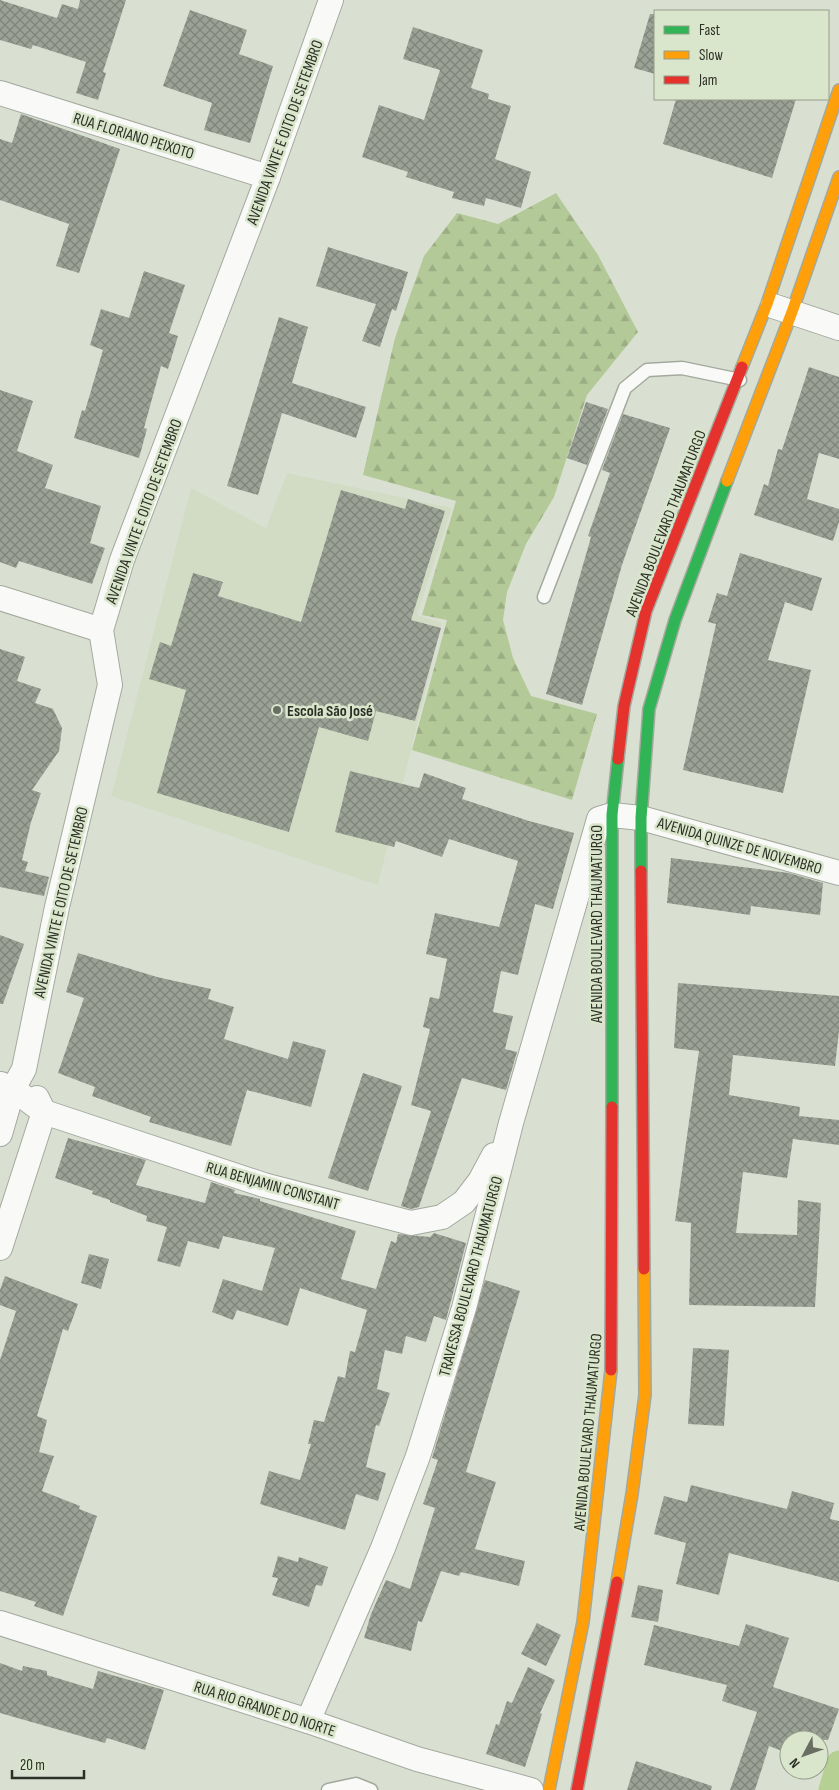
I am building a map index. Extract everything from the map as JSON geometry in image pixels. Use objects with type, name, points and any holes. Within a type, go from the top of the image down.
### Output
[{"type":"main road","name":"AVENIDA BOULEVARD THAUMATURGO","points":[[549,1790],[583,1622],[604,1449],[612,1363],[620,1197],[606,817],[624,706],[646,611],[767,304],[839,90]]},
{"type":"main road","points":[[577,1790],[618,1579],[646,1395],[641,818],[649,709],[675,620],[761,389],[834,209],[839,177]]},
{"type":"main road","points":[[620,1197],[644,1198]]},
{"type":"street","name":"AVENIDA VINTE E OITO DE SETEMBRO","points":[[0,1134],[110,685],[101,630],[122,560],[268,177],[332,0]]},
{"type":"street","name":"RUA FLORIANO PEIXOTO","points":[[0,93],[268,177]]},
{"type":"street","points":[[767,304],[839,328]]},
{"type":"street","points":[[0,598],[101,630]]},
{"type":"street","name":"AVENIDA QUINZE DE NOVEMBRO","points":[[606,817],[641,818],[839,873]]},
{"type":"street","name":"TRAVESSA BOULEVARD THAUMATURGO","points":[[308,1721],[383,1548],[418,1456],[464,1308],[511,1123],[606,817]]},
{"type":"street","name":"RUA BENJAMIN CONSTANT","points":[[12,1080],[44,1112],[264,1185],[411,1223],[442,1216],[464,1202],[480,1181],[511,1123]]},
{"type":"street","points":[[0,1248],[44,1112]]},
{"type":"street","name":"RUA RIO GRANDE DO NORTE","points":[[0,1623],[308,1721],[417,1759],[531,1790]]},
{"type":"lane","points":[[544,597],[625,388],[647,370],[682,368],[738,380],[761,389]]},
{"type":"lane","points":[[328,1790],[356,1784],[371,1790]]},
{"type":"shaded area","name":"Escola São José","points":[[287,473],[452,508],[417,615],[442,623],[378,885],[111,796],[191,488],[266,528]]},
{"type":"green space","points":[[556,193],[598,255],[638,332],[587,395],[554,497],[526,544],[507,592],[503,620],[513,658],[531,696],[597,714],[572,800],[412,750],[447,620],[422,615],[456,501],[363,475],[395,338],[424,256],[457,213],[498,224]]},
{"type":"building","points":[[0,0],[57,18],[62,4],[78,9],[80,0],[126,0],[103,72],[106,73],[98,100],[76,93],[86,62],[33,45],[31,49],[0,40]]},
{"type":"building","points":[[190,10],[247,30],[239,54],[273,66],[250,143],[204,130],[212,103],[163,86]]},
{"type":"building","points":[[650,14],[654,14],[654,74],[634,68]]},
{"type":"building","points":[[413,27],[483,50],[471,88],[489,94],[488,99],[511,106],[495,159],[531,172],[521,208],[486,198],[484,206],[452,198],[454,192],[406,177],[408,172],[362,157],[379,105],[424,120],[440,70],[403,59]]},
{"type":"building","points":[[676,100],[796,100],[772,178],[663,144]]},
{"type":"building","points":[[21,114],[120,149],[79,273],[56,266],[69,224],[0,200],[0,139],[12,143]]},
{"type":"building","points":[[328,247],[408,272],[396,311],[392,309],[380,347],[362,341],[376,304],[316,286]]},
{"type":"building","points":[[144,271],[185,285],[169,333],[178,336],[168,369],[161,366],[144,428],[147,429],[139,458],[74,438],[82,410],[85,411],[103,350],[90,345],[101,309],[129,318]]},
{"type":"building","points":[[279,317],[308,327],[292,383],[366,407],[356,438],[282,413],[258,495],[227,486]]},
{"type":"building","points":[[809,367],[839,377],[839,459],[819,453],[807,499],[839,509],[839,522],[833,541],[754,515],[764,484],[768,486],[778,449],[782,450]]},
{"type":"building","points":[[0,390],[33,401],[17,451],[53,465],[45,488],[101,506],[90,543],[105,548],[92,584],[19,561],[16,568],[0,562]]},
{"type":"building","points":[[586,402],[608,409],[587,465],[567,458]]},
{"type":"building","points":[[623,414],[670,428],[622,565],[582,705],[546,694],[591,537],[588,536],[610,473],[602,470]]},
{"type":"building","points":[[341,490],[405,509],[408,499],[445,511],[411,620],[441,628],[415,721],[376,711],[368,741],[319,727],[289,832],[157,793],[186,690],[149,679],[160,642],[171,646],[193,573],[223,582],[218,596],[301,622]]},
{"type":"building","points":[[740,553],[822,578],[812,611],[785,602],[768,660],[811,670],[783,793],[683,770],[716,624],[708,622],[717,593],[727,596]]},
{"type":"building","points":[[0,649],[25,657],[17,681],[41,689],[35,703],[53,709],[62,728],[59,751],[32,790],[41,793],[31,822],[22,860],[28,862],[25,871],[49,877],[44,896],[0,887]]},
{"type":"building","points":[[350,771],[419,788],[424,773],[466,788],[462,799],[529,821],[574,833],[553,909],[535,904],[518,975],[501,971],[493,1012],[513,1016],[505,1049],[517,1052],[506,1090],[462,1078],[419,1207],[411,1209],[401,1206],[431,1111],[411,1105],[430,1029],[423,1027],[430,997],[439,999],[447,959],[426,954],[435,913],[499,927],[518,861],[449,839],[442,857],[396,841],[394,847],[335,832]]},
{"type":"building","points":[[671,858],[789,873],[823,883],[820,915],[751,906],[750,915],[667,903]]},
{"type":"building","points":[[0,935],[24,944],[3,1004],[0,1004]]},
{"type":"building","points":[[78,953],[157,977],[211,989],[208,999],[234,1007],[224,1039],[288,1059],[293,1041],[326,1050],[311,1107],[247,1090],[231,1146],[149,1122],[151,1117],[92,1096],[95,1087],[58,1073],[84,998],[66,992]]},
{"type":"building","points":[[678,983],[839,996],[839,1031],[835,1066],[733,1055],[729,1095],[800,1107],[799,1116],[839,1120],[839,1145],[793,1139],[787,1178],[743,1172],[736,1233],[797,1235],[798,1200],[821,1203],[815,1307],[689,1305],[691,1223],[675,1221],[699,1051],[674,1048]]},
{"type":"building","points":[[363,1073],[402,1086],[368,1191],[328,1178]]},
{"type":"building","points":[[68,1138],[146,1160],[136,1185],[205,1203],[211,1182],[235,1190],[234,1193],[260,1199],[260,1201],[356,1231],[341,1279],[376,1289],[391,1241],[396,1243],[398,1234],[430,1237],[434,1233],[466,1243],[446,1320],[434,1316],[426,1342],[406,1336],[402,1354],[385,1350],[377,1389],[390,1393],[379,1426],[376,1425],[366,1467],[386,1473],[378,1501],[356,1494],[345,1530],[260,1504],[269,1471],[300,1480],[311,1444],[308,1444],[314,1420],[324,1422],[338,1376],[345,1378],[350,1351],[355,1352],[367,1310],[300,1288],[288,1326],[237,1310],[233,1320],[212,1312],[223,1279],[262,1291],[275,1248],[223,1236],[219,1249],[188,1241],[180,1267],[157,1261],[167,1227],[146,1221],[147,1216],[92,1194],[93,1191],[55,1178]]},
{"type":"building","points":[[89,1254],[109,1259],[101,1289],[81,1283]]},
{"type":"building","points":[[5,1276],[78,1304],[68,1331],[63,1329],[37,1416],[47,1420],[39,1452],[54,1456],[42,1491],[80,1506],[79,1509],[97,1516],[63,1616],[34,1606],[36,1602],[0,1591],[0,1360],[16,1311],[0,1305],[0,1290]]},
{"type":"building","points":[[485,1280],[520,1291],[466,1472],[496,1482],[475,1549],[525,1561],[519,1586],[461,1572],[459,1576],[441,1571],[422,1622],[418,1621],[411,1651],[364,1638],[371,1614],[386,1580],[410,1589],[435,1508],[423,1504],[438,1460],[432,1458]]},
{"type":"building","points":[[693,1348],[729,1350],[724,1426],[688,1424]]},
{"type":"building","points":[[691,1485],[787,1509],[792,1491],[834,1503],[830,1519],[839,1521],[839,1582],[729,1553],[719,1595],[676,1584],[686,1543],[654,1534],[664,1496],[687,1502]]},
{"type":"building","points":[[278,1556],[298,1562],[299,1557],[328,1567],[322,1586],[316,1585],[309,1607],[272,1595],[278,1578],[272,1577]]},
{"type":"building","points":[[638,1585],[663,1590],[658,1622],[631,1617]]},
{"type":"building","points":[[537,1623],[561,1635],[546,1666],[521,1654]]},
{"type":"building","points":[[746,1624],[789,1638],[773,1687],[839,1709],[829,1737],[829,1730],[779,1730],[779,1750],[769,1746],[755,1790],[730,1790],[757,1712],[722,1701],[727,1685],[644,1665],[654,1625],[739,1646]]},
{"type":"building","points":[[0,1663],[22,1671],[23,1666],[47,1671],[47,1675],[93,1689],[98,1671],[164,1690],[145,1750],[107,1738],[105,1743],[0,1713]]},
{"type":"building","points":[[528,1667],[555,1680],[540,1713],[542,1714],[525,1767],[486,1754],[496,1724],[499,1725],[507,1701],[512,1703]]},
{"type":"building","points":[[636,1761],[712,1786],[711,1790],[627,1790]]},
{"type":"waterway","points":[[831,1790],[839,1763]]},
{"type":"traffic: fast","points":[[641,871],[641,818],[649,709],[675,620],[727,481]]},
{"type":"traffic: fast","points":[[612,1107],[612,815],[618,759]]},
{"type":"traffic: slow","points":[[742,367],[767,304],[839,90]]},
{"type":"traffic: slow","points":[[727,481],[792,312],[839,177]]},
{"type":"traffic: slow","points":[[617,1582],[632,1494],[645,1395],[644,1269]]},
{"type":"traffic: slow","points":[[549,1790],[583,1622],[611,1370]]},
{"type":"traffic: jam","points":[[618,759],[624,706],[646,611],[742,367]]},
{"type":"traffic: jam","points":[[641,871],[644,1269]]},
{"type":"traffic: jam","points":[[611,1370],[612,1107]]},
{"type":"traffic: jam","points":[[577,1790],[617,1582]]},
{"type":"place","name":"Escola São José","points":[[277,710]]}]
